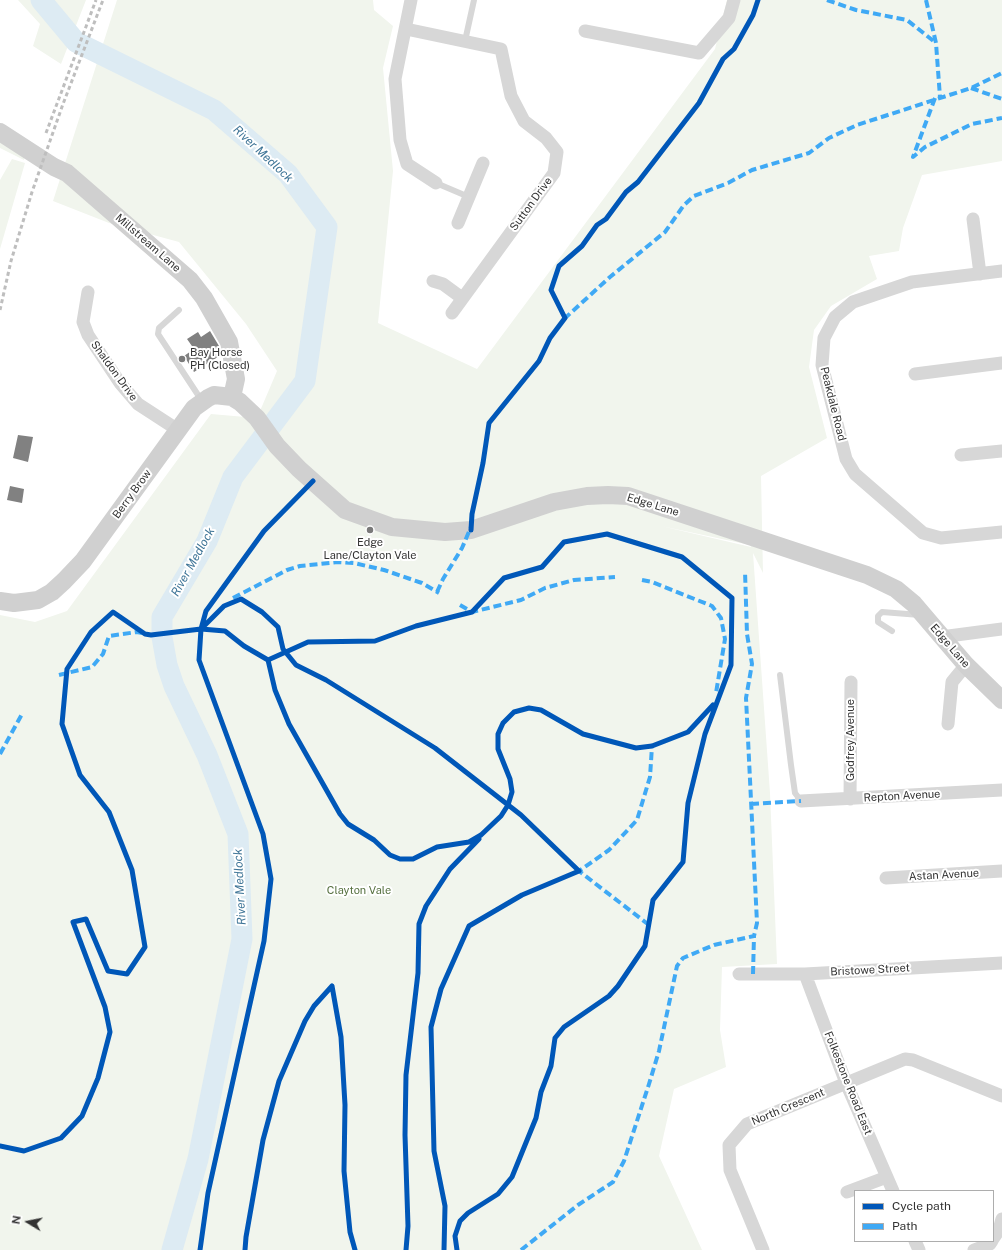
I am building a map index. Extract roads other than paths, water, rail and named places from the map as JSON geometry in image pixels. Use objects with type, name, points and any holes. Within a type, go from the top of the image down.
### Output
[{"type":"street","points":[[411,0],[395,79],[400,140],[407,164],[436,183]]},
{"type":"street","points":[[585,31],[699,53],[729,18],[734,0]]},
{"type":"street","name":"Sutton Drive","points":[[406,29],[501,49],[511,96],[524,122],[546,138],[557,152],[554,173],[452,313]]},
{"type":"street","name":"Millstream Lane","points":[[0,132],[54,167],[67,173],[190,280],[204,298],[229,342],[236,379],[232,397]]},
{"type":"street","points":[[458,223],[483,163]]},
{"type":"street","points":[[973,219],[980,274]]},
{"type":"street","name":"Peakdale Road","points":[[1002,271],[912,282],[853,302],[835,317],[824,338],[822,365],[846,459],[855,474],[923,533],[940,538],[1002,532]]},
{"type":"street","points":[[433,281],[443,284],[462,298]]},
{"type":"street","name":"Shaldon Drive","points":[[88,292],[83,322],[88,335],[120,383],[138,404],[178,430]]},
{"type":"street","points":[[915,374],[1002,363]]},
{"type":"street","points":[[202,401],[214,396],[232,397]]},
{"type":"street","name":"Edge Lane","points":[[232,397],[240,402],[257,418],[277,446],[299,469],[345,510],[392,527],[445,532],[471,530],[554,502],[587,496],[628,496],[867,575],[896,589],[914,604],[966,665],[1002,700]]},
{"type":"street","name":"Berry Brow","points":[[0,601],[28,603],[38,600],[52,592],[64,581],[83,561],[178,430],[202,401]]},
{"type":"street","points":[[961,455],[1002,452]]},
{"type":"street","points":[[941,637],[1002,629]]},
{"type":"street","points":[[948,724],[952,682],[966,665]]},
{"type":"street","name":"Godfrey Avenue","points":[[850,799],[851,682]]},
{"type":"street","name":"Repton Avenue","points":[[802,802],[1002,790]]},
{"type":"street","name":"Astan Avenue","points":[[886,878],[1002,871]]},
{"type":"street","name":"Bristowe Street","points":[[739,974],[805,974],[1002,963]]},
{"type":"street","name":"Folkestone Road East","points":[[805,974],[846,1082],[893,1190]]},
{"type":"street","name":"North Crescent","points":[[763,1250],[730,1170],[729,1145],[747,1124],[905,1059],[913,1060],[1002,1096]]},
{"type":"street","points":[[847,1192],[887,1177]]},
{"type":"street","points":[[994,1237],[999,1230],[1002,1219]]},
{"type":"street","points":[[974,1250],[990,1244],[991,1242]]},
{"type":"lane","points":[[465,41],[474,0]]},
{"type":"lane","points":[[436,183],[469,197]]},
{"type":"lane","points":[[179,310],[159,328],[158,334],[202,401]]},
{"type":"lane","points":[[892,630],[878,622],[878,616],[882,612],[923,615]]},
{"type":"lane","points":[[780,674],[790,765],[795,793],[802,802]]},
{"type":"waterway","name":"River Medlock","points":[[41,0],[76,42],[214,110],[288,174],[327,227],[305,381],[233,477],[207,541],[162,617],[162,637],[167,665],[174,686],[207,755],[238,834],[242,939],[198,1159],[172,1250]]},
{"type":"railway","points":[[46,133],[96,0]]},
{"type":"railway","points":[[0,310],[11,261],[32,192],[63,104],[103,0]]},
{"type":"place","name":"Bay Horse PH (Closed)","points":[[182,359]]},
{"type":"place","name":"Edge Lane/Clayton Vale","points":[[370,530]]},
{"type":"park label","name":"Clayton Vale","points":[[359,891]]}]
